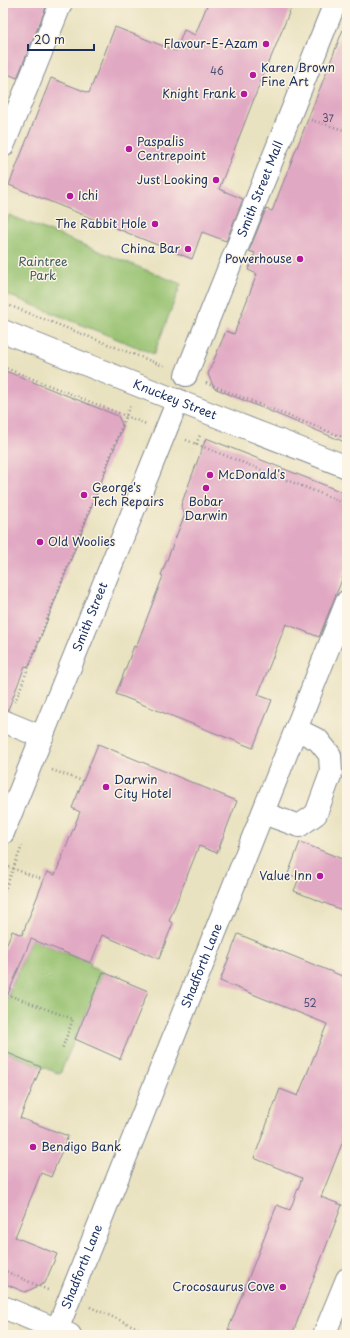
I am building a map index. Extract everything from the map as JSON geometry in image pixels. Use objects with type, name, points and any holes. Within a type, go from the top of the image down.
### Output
[{"type":"street","points":[[3,146],[61,3]]},
{"type":"street","name":"Smith Street Mall","points":[[186,375],[292,114],[335,3]]},
{"type":"street","name":"Knuckey Street","points":[[3,332],[347,467]]},
{"type":"street","name":"Smith Street","points":[[3,833],[178,400]]},
{"type":"street","name":"Shadforth Lane","points":[[64,1332],[296,729],[339,644],[347,601]]},
{"type":"street","points":[[9,713],[42,737]]},
{"type":"street","points":[[263,813],[299,826],[316,814],[331,773],[330,754],[318,740],[296,729]]},
{"type":"street","points":[[324,1335],[347,1279]]},
{"type":"street","points":[[3,1307],[64,1332]]},
{"type":"path","points":[[292,114],[347,131]]},
{"type":"path","points":[[9,713],[147,360]]},
{"type":"path","points":[[48,769],[83,782]]},
{"type":"path","points":[[9,867],[44,880]]},
{"type":"path","points":[[3,993],[73,1019],[62,1049]]},
{"type":"green space","name":"Raintree Park","points":[[9,215],[181,284],[154,354],[3,293],[3,231]]},
{"type":"green space","points":[[31,939],[91,963],[90,967],[103,972],[60,1074],[3,1051],[3,1009]]},
{"type":"building","points":[[3,3],[48,3],[17,78],[3,72]]},
{"type":"building","name":"Paspalis Centrepoint","points":[[208,3],[293,3],[269,60],[219,189],[243,199],[226,241],[202,232],[192,259],[9,185],[51,78],[89,93],[115,27],[176,51],[184,30],[195,35]]},
{"type":"building","points":[[346,22],[347,443],[214,388],[208,374],[226,331],[234,334],[257,274],[248,270],[255,253],[249,251],[266,209],[272,211]]},
{"type":"building","name":"Old Woolies","points":[[3,370],[118,416],[123,426],[29,667],[25,666],[8,710],[3,709]]},
{"type":"building","points":[[206,438],[347,494],[347,567],[319,637],[286,624],[258,695],[272,700],[253,748],[116,694],[134,646],[136,647],[163,576],[161,575],[185,514],[181,505]]},
{"type":"building","points":[[98,744],[237,801],[217,853],[199,846],[169,921],[173,923],[159,959],[102,935],[91,963],[31,939],[3,1006],[3,953],[12,931],[22,935],[47,872],[55,875],[80,812],[72,808]]},
{"type":"building","name":"Value Inn","points":[[300,842],[347,861],[347,912],[294,891],[299,878],[288,874]]},
{"type":"building","points":[[238,934],[347,978],[347,1131],[321,1197],[342,1205],[292,1335],[240,1335],[228,1330],[277,1205],[290,1210],[302,1178],[254,1158],[280,1089],[298,1096],[327,1024],[220,981]]},
{"type":"building","points":[[103,972],[148,991],[120,1059],[75,1039]]},
{"type":"building","points":[[3,1051],[41,1067],[20,1118],[68,1136],[51,1177],[41,1173],[15,1237],[57,1254],[45,1283],[25,1292],[3,1283]]},
{"type":"place","name":"Flavour-E-Azam","points":[[266,44]]},
{"type":"place","name":"Karen Brown Fine Art","points":[[253,75]]},
{"type":"place","name":"Knight Frank","points":[[244,94]]},
{"type":"place","name":"Paspalis Centrepoint","points":[[129,149]]},
{"type":"place","name":"Just Looking","points":[[216,180]]},
{"type":"place","name":"Ichi","points":[[70,196]]},
{"type":"place","name":"The Rabbit Hole","points":[[155,224]]},
{"type":"place","name":"China Bar","points":[[188,249]]},
{"type":"place","name":"Powerhouse","points":[[300,259]]},
{"type":"place","name":"McDonald's","points":[[210,475]]},
{"type":"place","name":"Bobar Darwin","points":[[206,488]]},
{"type":"place","name":"George's Tech Repairs","points":[[84,495]]},
{"type":"place","name":"Old Woolies","points":[[40,542]]},
{"type":"place","name":"Darwin City Hotel","points":[[106,787]]},
{"type":"place","name":"Value Inn","points":[[320,876]]},
{"type":"place","name":"Bendigo Bank","points":[[33,1147]]},
{"type":"place","name":"Crocosaurus Cove","points":[[283,1287]]}]
